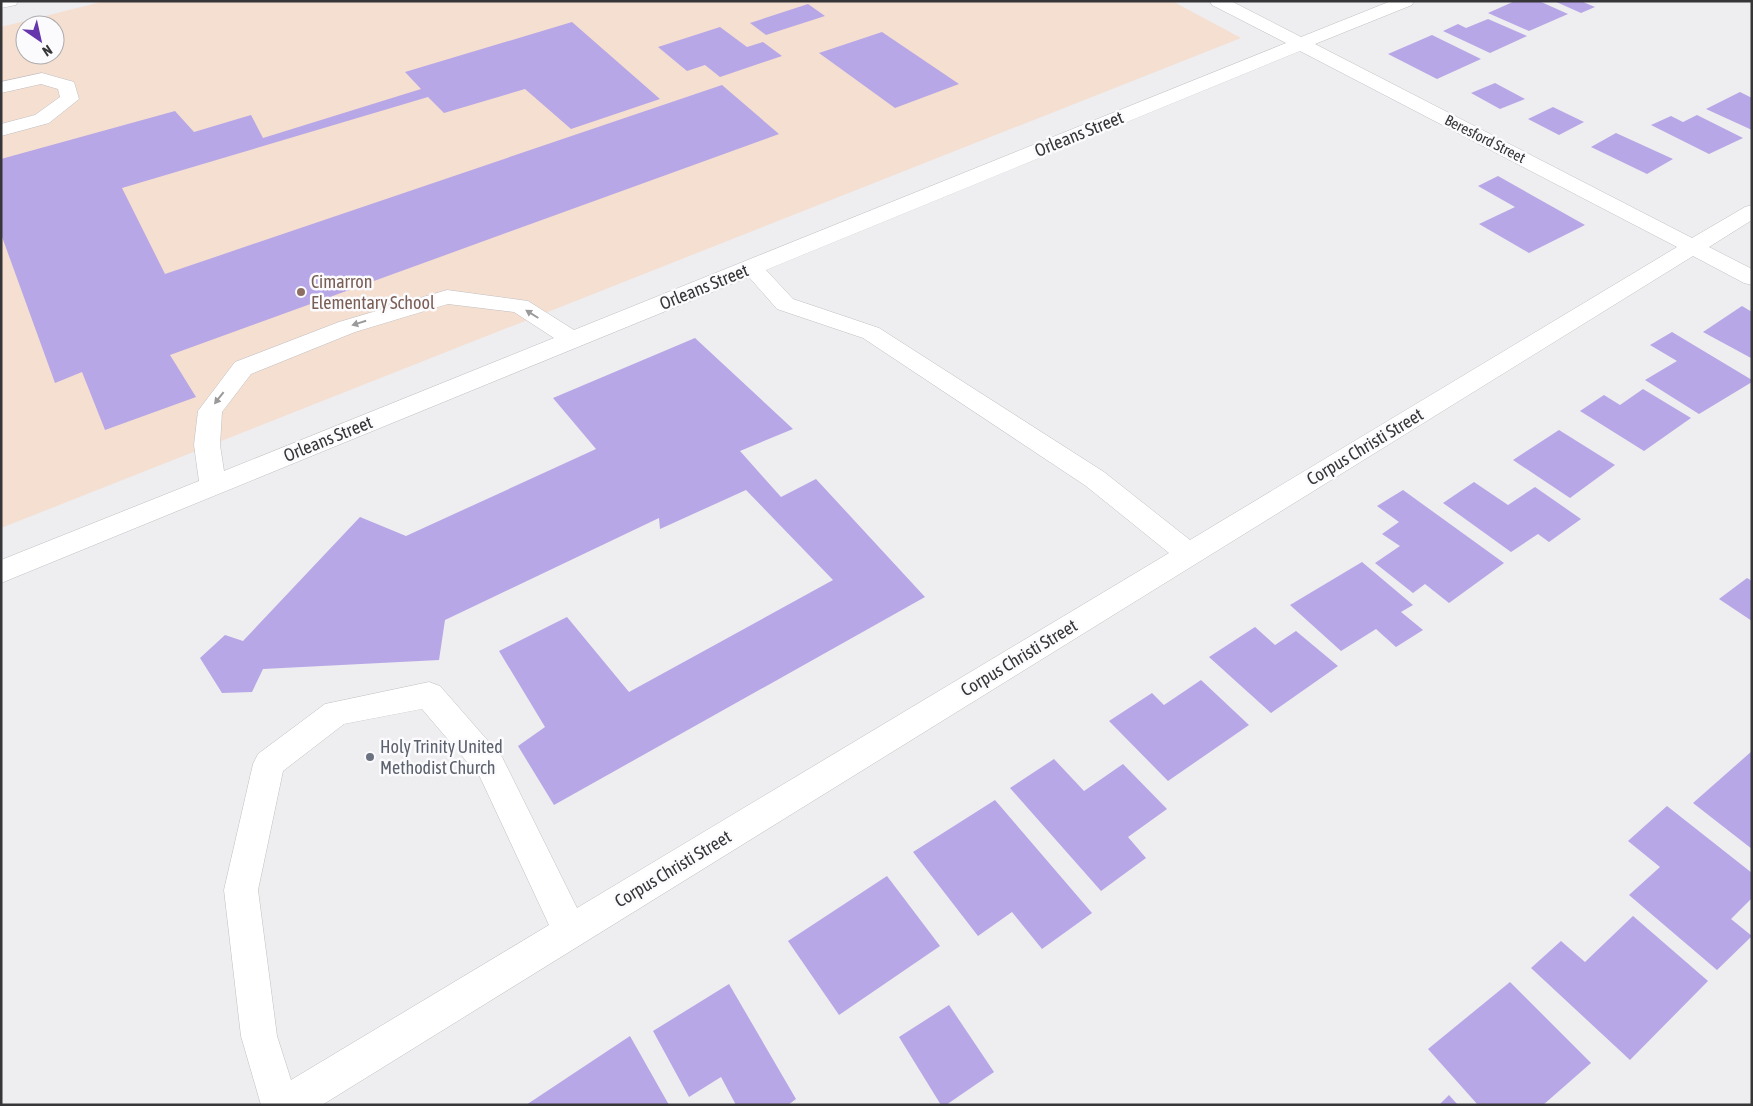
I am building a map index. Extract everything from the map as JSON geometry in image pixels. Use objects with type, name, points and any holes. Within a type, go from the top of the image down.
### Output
[{"type":"street","points":[[1,3],[10,1]]},
{"type":"street","name":"Beresford Street","points":[[1218,1],[1752,278]]},
{"type":"street","name":"Orleans Street","points":[[1,572],[1406,1]]},
{"type":"street","points":[[1,88],[42,78],[67,86],[70,99],[42,119],[1,130]]},
{"type":"street","name":"Corpus Christi Street","points":[[286,1105],[1752,211]]},
{"type":"street","points":[[752,267],[785,304],[871,333],[1096,479],[1189,554]]},
{"type":"street","points":[[213,486],[207,445],[210,411],[243,368],[347,327],[447,297],[520,306],[574,340]]},
{"type":"street","points":[[280,1105],[259,1036],[241,890],[269,764],[336,713],[429,695],[491,768],[570,932]]},
{"type":"shaded area","name":"Cimarron Elementary School","points":[[105,1],[1172,1],[1241,38],[1,528],[1,27],[15,24],[15,65],[65,65],[65,15],[49,15]]},
{"type":"building","points":[[1515,1],[1539,1],[1568,14],[1529,31],[1488,13]]},
{"type":"building","points":[[1554,1],[1585,1],[1583,2],[1595,7],[1581,13]]},
{"type":"building","points":[[808,4],[825,16],[766,35],[750,23]]},
{"type":"building","points":[[1488,19],[1527,36],[1490,53],[1443,31],[1458,24],[1466,28]]},
{"type":"building","points":[[572,22],[660,99],[571,129],[525,89],[444,113],[428,97],[122,188],[165,274],[722,85],[779,134],[170,355],[196,397],[105,430],[82,372],[55,383],[1,234],[1,159],[175,111],[194,132],[251,115],[263,138],[421,89],[405,72]]},
{"type":"building","points":[[720,27],[747,47],[763,42],[782,56],[720,77],[705,65],[687,71],[658,47]]},
{"type":"building","points":[[882,32],[959,84],[895,108],[819,53]]},
{"type":"building","points":[[1432,35],[1481,59],[1437,79],[1388,54]]},
{"type":"building","points":[[1495,83],[1525,99],[1500,109],[1471,93]]},
{"type":"building","points":[[1740,92],[1752,98],[1752,130],[1706,109]]},
{"type":"building","points":[[1553,107],[1584,122],[1559,135],[1528,119]]},
{"type":"building","points":[[1697,115],[1743,138],[1709,154],[1651,125],[1671,116],[1683,122]]},
{"type":"building","points":[[1616,133],[1673,159],[1647,174],[1591,147]]},
{"type":"building","points":[[1498,176],[1585,225],[1529,253],[1479,224],[1515,207],[1478,186]]},
{"type":"building","points":[[1742,306],[1752,312],[1751,358],[1703,332]]},
{"type":"building","points":[[1672,332],[1752,380],[1752,382],[1699,414],[1645,380],[1677,361],[1650,345]]},
{"type":"building","points":[[695,338],[793,429],[740,451],[781,497],[816,479],[925,597],[554,805],[518,746],[545,727],[499,651],[567,617],[629,692],[833,580],[746,490],[660,529],[659,518],[445,620],[439,660],[263,669],[252,692],[222,693],[200,658],[225,635],[243,641],[360,517],[406,536],[596,449],[553,398]]},
{"type":"building","points":[[1643,389],[1691,418],[1644,451],[1580,411],[1604,395],[1620,405]]},
{"type":"building","points":[[1559,430],[1615,465],[1570,498],[1513,460]]},
{"type":"building","points":[[1474,482],[1508,505],[1535,487],[1581,519],[1549,542],[1538,534],[1511,552],[1443,503]]},
{"type":"building","points":[[1403,490],[1504,563],[1449,603],[1425,584],[1413,593],[1375,563],[1400,546],[1382,534],[1399,522],[1377,506]]},
{"type":"building","points":[[1362,562],[1413,605],[1401,612],[1423,630],[1396,647],[1376,629],[1341,651],[1290,605]]},
{"type":"building","points":[[1747,578],[1752,581],[1752,621],[1719,599]]},
{"type":"building","points":[[1255,627],[1275,645],[1296,631],[1338,666],[1271,713],[1209,657]]},
{"type":"building","points":[[1201,680],[1249,725],[1168,781],[1109,721],[1152,693],[1164,705]]},
{"type":"building","points":[[1752,751],[1752,849],[1693,803]]},
{"type":"building","points":[[1054,759],[1084,791],[1123,764],[1167,809],[1128,837],[1146,858],[1101,891],[1010,788]]},
{"type":"building","points":[[995,800],[1092,913],[1042,949],[1012,912],[978,936],[913,852]]},
{"type":"building","points":[[1667,806],[1752,873],[1752,898],[1731,919],[1752,936],[1717,970],[1629,895],[1660,867],[1628,841]]},
{"type":"building","points":[[887,876],[940,946],[839,1015],[788,941]]},
{"type":"building","points":[[1633,916],[1708,981],[1630,1060],[1531,968],[1561,941],[1585,962]]},
{"type":"building","points":[[1510,982],[1591,1063],[1543,1105],[1478,1105],[1428,1049]]},
{"type":"building","points":[[729,984],[796,1099],[788,1105],[736,1105],[721,1077],[689,1097],[653,1031]]},
{"type":"building","points":[[949,1005],[994,1072],[946,1105],[941,1105],[899,1037]]},
{"type":"building","points":[[630,1036],[669,1105],[526,1105]]},
{"type":"building","points":[[1449,1095],[1458,1105],[1439,1105]]},
{"type":"place","name":"Cimarron Elementary School","points":[[301,292]]},
{"type":"place","name":"Holy Trinity United Methodist Church","points":[[370,757]]}]
